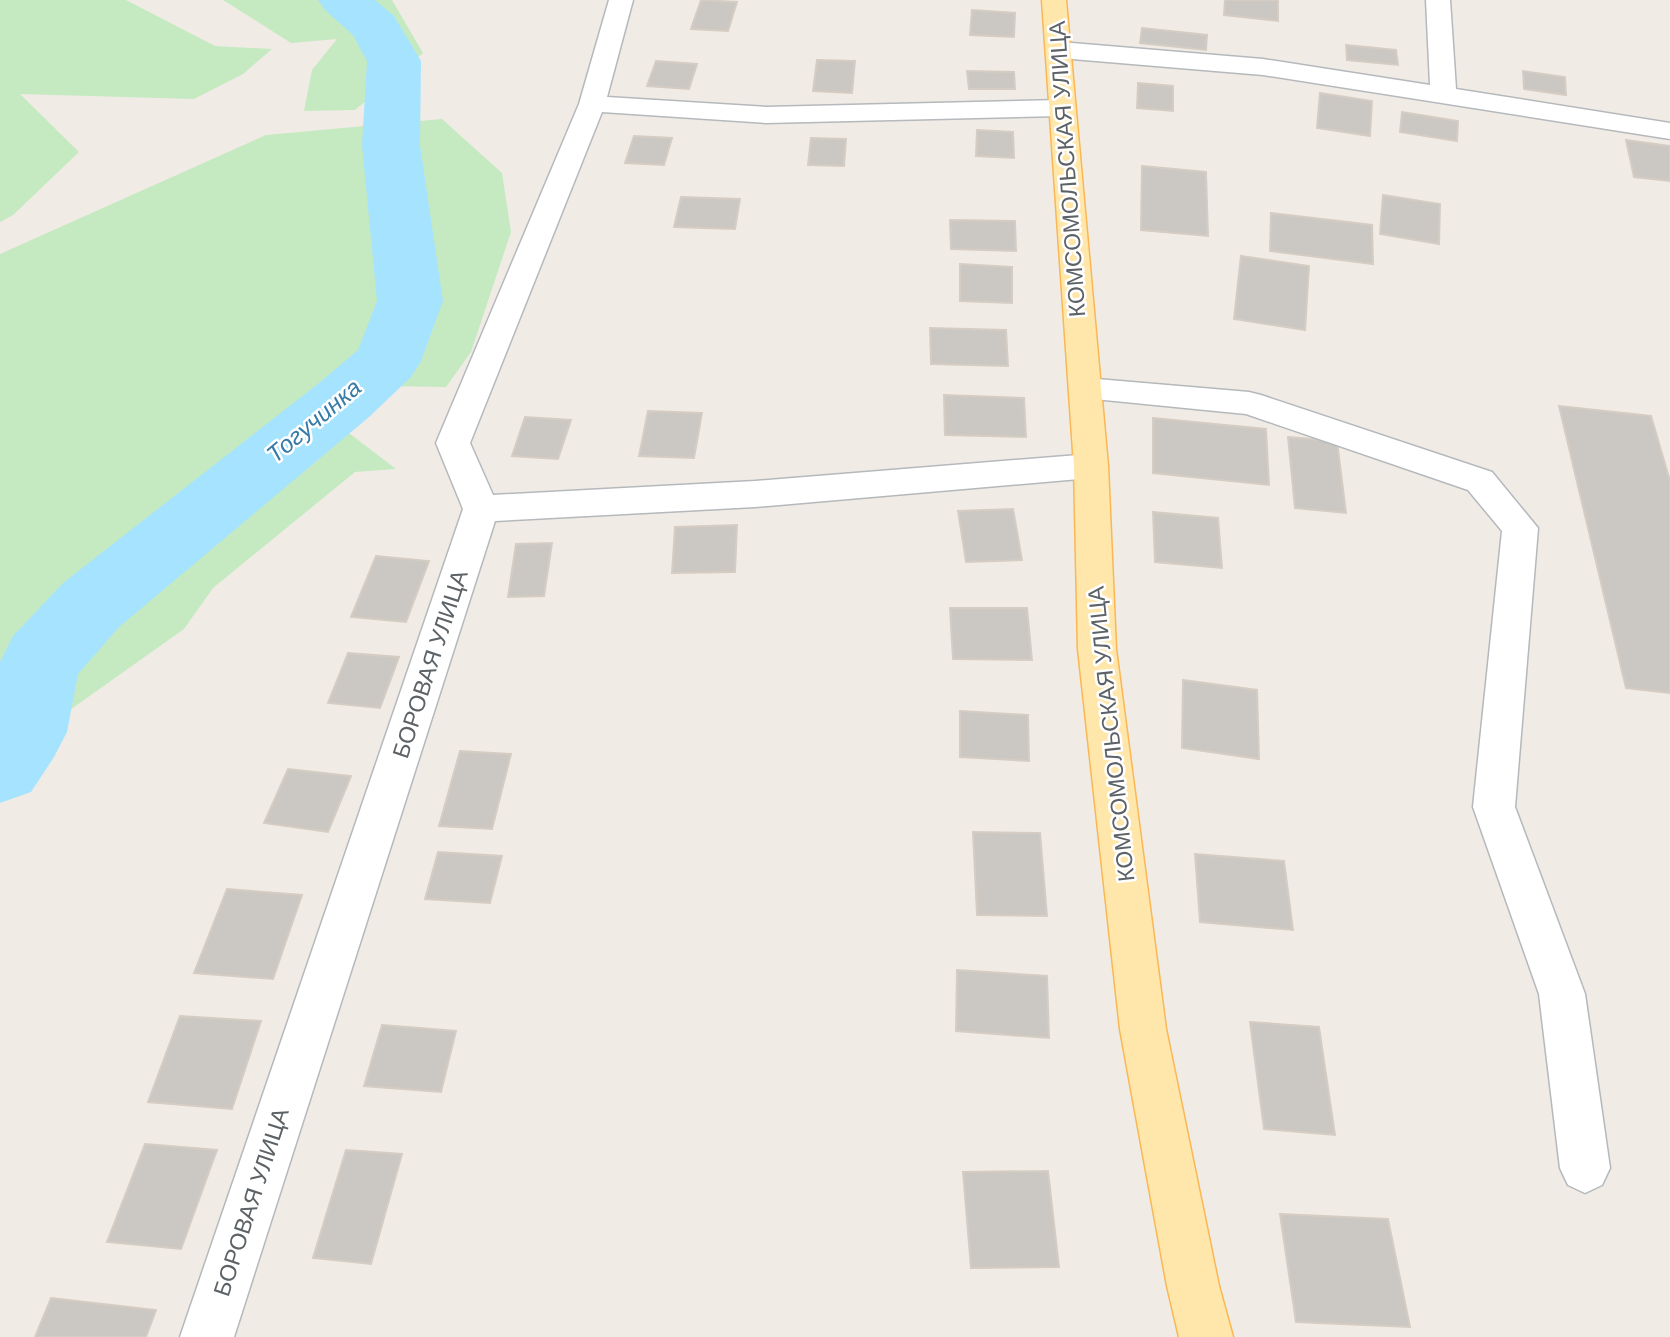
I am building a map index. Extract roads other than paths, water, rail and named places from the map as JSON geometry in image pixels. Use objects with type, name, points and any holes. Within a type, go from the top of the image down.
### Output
[{"type":"main road","name":"КОМСОМОЛЬСКАЯ УЛИЦА","points":[[1054,0],[1091,466],[1097,649],[1143,1029],[1193,1286],[1206,1337]]},
{"type":"street","points":[[621,0],[592,104],[453,443],[481,509],[755,494],[1091,466]]},
{"type":"street","points":[[1438,0],[1443,96]]},
{"type":"street","points":[[1060,50],[1263,66],[1670,131]]},
{"type":"street","points":[[592,104],[766,116],[1061,108]]},
{"type":"street","points":[[1085,389],[1249,402],[1480,481],[1520,528],[1494,807],[1562,993],[1585,1168]]},
{"type":"street","name":"БОРОВАЯ УЛИЦА","points":[[207,1337],[481,509]]},
{"type":"waterway","name":"Тогучинка","points":[[0,766],[24,732],[33,685],[42,659],[91,605],[344,400],[387,361],[410,301],[391,145],[394,61],[375,27],[344,0]]}]
